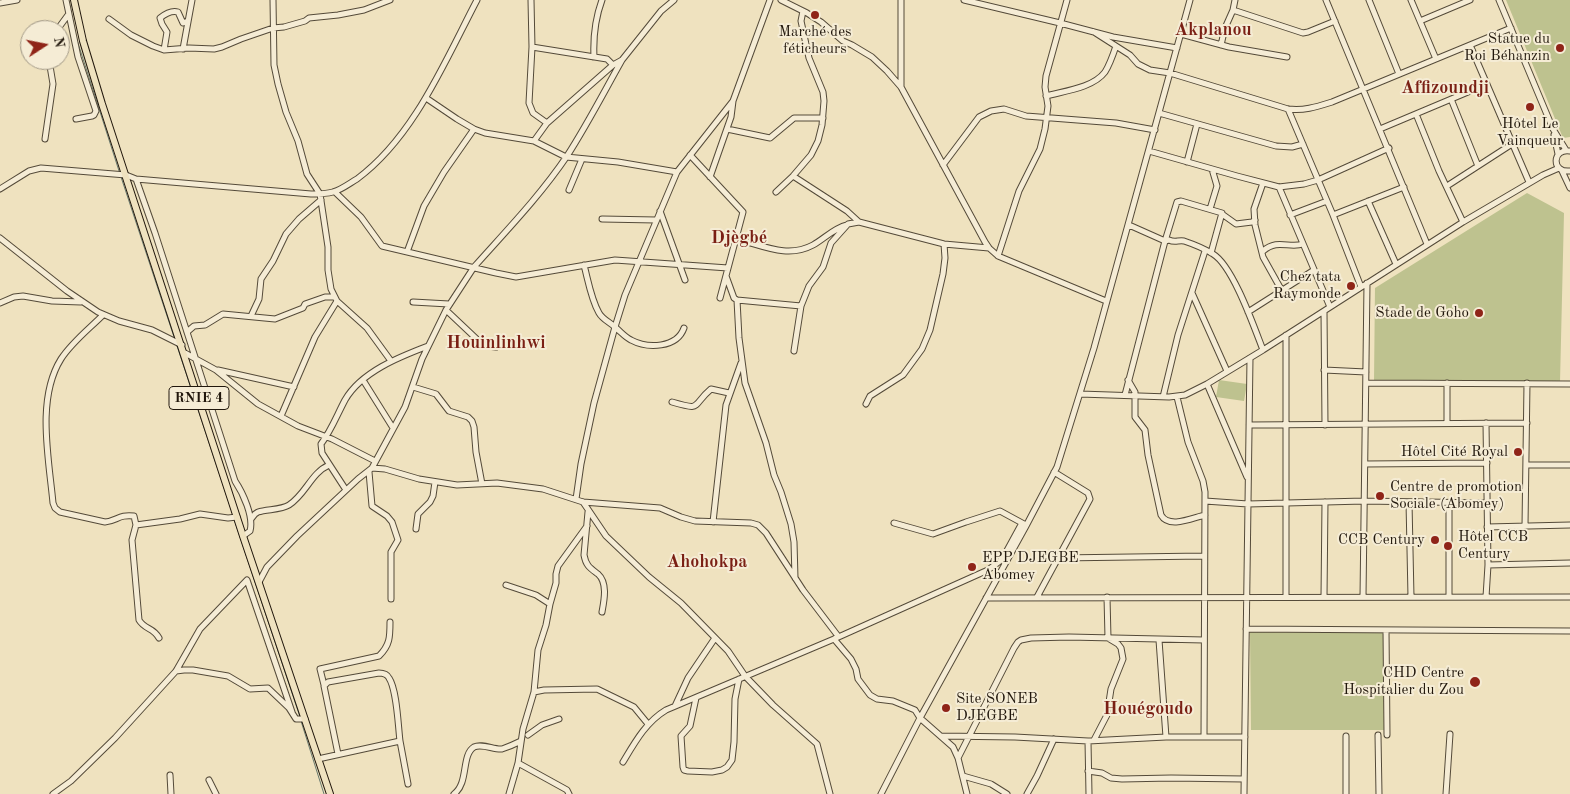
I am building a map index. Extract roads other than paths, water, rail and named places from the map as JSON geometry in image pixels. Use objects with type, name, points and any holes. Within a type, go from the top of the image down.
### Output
[{"type":"main road","name":"RNIE 4","points":[[74,0],[82,56],[126,175],[185,353],[235,517],[259,582],[330,794]]},
{"type":"street","points":[[0,3],[17,0]]},
{"type":"street","points":[[66,0],[68,15],[82,56],[96,111],[92,116],[76,119]]},
{"type":"street","points":[[183,49],[192,0]]},
{"type":"street","points":[[273,0],[274,65],[282,102],[298,141],[306,174],[320,194],[328,247],[328,281],[336,299],[367,328],[391,361]]},
{"type":"street","points":[[109,19],[131,35],[164,50],[197,48],[205,50],[222,48],[241,39],[273,28],[305,21],[309,18],[338,16],[390,0]]},
{"type":"street","points":[[0,189],[29,171],[41,168],[126,175],[136,179],[320,194],[335,192],[368,170],[382,158],[401,134],[426,98],[477,0]]},
{"type":"street","points":[[531,0],[532,47],[529,102],[533,113],[547,123]]},
{"type":"street","points":[[594,57],[593,36],[602,0]]},
{"type":"street","points":[[259,582],[268,567],[297,536],[370,470],[405,407],[428,346],[446,310],[474,267],[542,189],[566,157],[591,118],[622,60],[661,12],[674,0]]},
{"type":"street","points":[[576,499],[581,464],[594,403],[625,295],[677,172],[734,101],[770,0]]},
{"type":"street","points":[[781,0],[822,22],[843,41],[852,44],[872,57],[901,87],[989,248],[998,256],[1106,301]]},
{"type":"street","points":[[901,0],[901,87]]},
{"type":"street","points":[[964,0],[1114,37],[1177,48]]},
{"type":"street","points":[[998,256],[1020,191],[1040,149],[1048,119],[1048,106],[1044,87],[1066,0]]},
{"type":"street","points":[[623,762],[648,724],[656,716],[988,570],[1004,556],[1054,472],[1080,394],[1190,0]]},
{"type":"street","points":[[1221,45],[1235,0]]},
{"type":"street","points":[[1326,0],[1427,244]]},
{"type":"street","points":[[1369,0],[1399,74]]},
{"type":"street","points":[[1412,0],[1436,59]]},
{"type":"street","points":[[1453,0],[1455,6]]},
{"type":"street","points":[[1420,21],[1470,0]]},
{"type":"street","points":[[1080,394],[1177,397],[1192,392],[1263,350],[1427,244],[1543,174],[1556,162],[1558,154],[1553,129],[1499,0]]},
{"type":"street","points":[[1233,10],[1303,32],[1308,32],[1335,21]]},
{"type":"street","points":[[164,50],[167,32],[160,18],[165,14],[175,11],[178,12],[183,23],[188,21]]},
{"type":"street","points":[[776,192],[793,176],[815,148],[823,118],[823,92],[809,58],[802,21],[803,11]]},
{"type":"street","points":[[64,20],[68,15]]},
{"type":"street","points":[[1094,32],[1144,67],[1298,110],[1332,102],[1511,28]]},
{"type":"street","points":[[1181,34],[1221,45],[1287,57]]},
{"type":"street","points":[[1470,45],[1529,182]]},
{"type":"street","points":[[1046,96],[1087,84],[1101,77],[1109,64],[1116,46]]},
{"type":"street","points":[[532,47],[607,59],[613,65]]},
{"type":"street","points":[[534,141],[547,123],[613,65],[622,60]]},
{"type":"street","points":[[45,139],[53,84],[51,70]]},
{"type":"street","points":[[1380,128],[1486,84]]},
{"type":"street","points":[[426,98],[474,129],[485,133],[534,141],[566,157],[618,162],[677,172]]},
{"type":"street","points":[[1451,99],[1478,166]]},
{"type":"street","points":[[710,176],[734,108],[734,101]]},
{"type":"street","points":[[1288,108],[1364,285],[1366,383],[1363,597]]},
{"type":"street","points":[[943,165],[980,117],[986,112],[1004,109],[1021,116],[1116,123],[1155,130]]},
{"type":"street","points":[[1160,113],[1284,148],[1303,144]]},
{"type":"street","points":[[1416,114],[1463,222]]},
{"type":"street","points":[[727,129],[770,138],[794,118],[823,118]]},
{"type":"street","points":[[1187,162],[1197,124]]},
{"type":"street","points":[[407,252],[428,199],[474,129]]},
{"type":"street","points":[[1553,129],[1569,150],[1558,154]]},
{"type":"street","points":[[1447,186],[1512,144]]},
{"type":"street","points":[[1149,151],[1279,186],[1297,185],[1318,180],[1388,148]]},
{"type":"street","points":[[690,155],[743,212],[720,298]]},
{"type":"street","points":[[569,190],[582,159]]},
{"type":"street","points":[[1556,162],[1570,188]]},
{"type":"street","points":[[1210,209],[1217,186],[1212,169]]},
{"type":"street","points":[[1543,174],[1560,169],[1570,171]]},
{"type":"street","points":[[793,176],[847,211],[859,222]]},
{"type":"street","points":[[136,179],[145,201],[235,481],[244,497],[250,519],[250,531],[243,536]]},
{"type":"street","points":[[1263,183],[1254,208],[1257,236],[1264,257],[1282,291]]},
{"type":"street","points":[[1279,186],[1330,307]]},
{"type":"street","points":[[1333,214],[1404,187]]},
{"type":"street","points":[[335,192],[361,217],[382,246],[516,276],[614,260],[728,268]]},
{"type":"street","points":[[252,316],[259,299],[261,279],[273,261],[286,234],[299,219],[321,200]]},
{"type":"street","points":[[1125,395],[1177,202],[1181,201],[1221,212],[1236,224],[1255,220]]},
{"type":"street","points":[[1290,215],[1327,201]]},
{"type":"street","points":[[1368,201],[1396,264]]},
{"type":"street","points":[[660,210],[685,280]]},
{"type":"street","points":[[1163,397],[1178,335],[1222,214]]},
{"type":"street","points":[[602,219],[656,220]]},
{"type":"street","points":[[736,239],[782,252],[793,252],[813,245],[838,228],[859,222],[944,244],[989,248]]},
{"type":"street","points":[[794,351],[801,306],[809,286],[819,273],[831,243],[848,224]]},
{"type":"street","points":[[1128,225],[1165,241],[1183,241],[1219,259],[1229,272],[1263,350]]},
{"type":"street","points":[[0,238],[82,302],[103,315],[152,330],[182,345]]},
{"type":"street","points":[[866,404],[870,396],[903,375],[922,349],[930,330],[943,274],[946,258],[944,244]]},
{"type":"street","points":[[1262,251],[1270,246],[1281,244],[1296,246],[1303,244]]},
{"type":"street","points":[[584,265],[599,314],[630,340],[658,345],[676,340],[682,334],[684,328]]},
{"type":"street","points":[[1248,312],[1314,270]]},
{"type":"street","points":[[726,276],[734,298],[737,300],[739,338],[745,383],[791,524],[794,542],[795,578]]},
{"type":"street","points":[[1192,293],[1227,371]]},
{"type":"street","points":[[0,303],[14,297],[23,296],[52,302],[82,302]]},
{"type":"street","points":[[187,332],[194,326],[205,325],[222,314],[276,319],[303,308],[305,304],[325,297],[336,299]]},
{"type":"street","points":[[281,416],[315,337],[336,299]]},
{"type":"street","points":[[737,300],[801,306]]},
{"type":"street","points":[[414,302],[450,304]]},
{"type":"street","points":[[446,310],[482,344],[496,346]]},
{"type":"street","points":[[1324,311],[1325,425]]},
{"type":"street","points":[[103,315],[71,346],[59,363],[52,379],[46,422],[53,503],[60,512],[105,522],[120,516],[134,516],[136,525],[132,540],[139,620],[142,624],[156,632],[160,638]]},
{"type":"street","points":[[1286,335],[1286,597]]},
{"type":"street","points":[[346,490],[322,453],[321,444],[346,400],[354,388],[363,380],[391,361],[428,346]]},
{"type":"street","points":[[185,353],[216,370],[258,404],[375,461]]},
{"type":"street","points":[[1244,794],[1250,358]]},
{"type":"street","points":[[713,522],[726,405],[742,360]]},
{"type":"street","points":[[216,370],[294,387]]},
{"type":"street","points":[[1324,370],[1366,372]]},
{"type":"street","points":[[363,380],[393,428]]},
{"type":"street","points":[[1128,380],[1136,396],[1135,417],[1145,430],[1148,455],[1161,515],[1168,522],[1205,515]]},
{"type":"street","points":[[1366,383],[1570,384]]},
{"type":"street","points":[[1447,383],[1447,424]]},
{"type":"street","points":[[1525,526],[1528,383]]},
{"type":"street","points":[[1207,384],[1248,480]]},
{"type":"street","points":[[413,387],[436,394],[449,411],[472,420],[482,484]]},
{"type":"street","points":[[672,402],[690,407],[695,406],[712,389],[730,393]]},
{"type":"street","points":[[1177,397],[1188,442],[1203,481],[1205,501],[1204,737]]},
{"type":"street","points":[[1486,423],[1488,565],[1486,598]]},
{"type":"street","points":[[1249,425],[1527,423]]},
{"type":"street","points":[[1365,464],[1487,464]]},
{"type":"street","points":[[250,519],[258,512],[286,506],[291,503],[316,474],[329,465]]},
{"type":"street","points":[[1526,465],[1570,465]]},
{"type":"street","points":[[370,470],[398,472],[435,482],[457,485],[497,483],[522,486],[543,489],[583,502],[660,508],[682,517],[713,522],[751,523],[758,525],[766,532],[851,659],[861,683],[870,695],[877,699],[893,701],[915,710],[920,718],[953,747],[958,758],[967,794]]},
{"type":"street","points":[[370,470],[372,506],[387,516],[392,522],[398,540],[391,552],[391,599]]},
{"type":"street","points":[[1037,597],[1090,499],[1088,493],[1054,472]]},
{"type":"street","points":[[416,529],[418,514],[430,502],[435,482]]},
{"type":"street","points":[[1205,501],[1248,504],[1364,501],[1487,503]]},
{"type":"street","points":[[583,502],[606,536],[649,577],[681,603],[728,651],[745,676],[773,705],[817,744],[830,794]]},
{"type":"street","points":[[1324,502],[1324,597]]},
{"type":"street","points":[[1409,502],[1411,598]]},
{"type":"street","points":[[1448,598],[1449,503]]},
{"type":"street","points":[[588,511],[584,555],[585,562],[601,578],[604,587],[602,612]]},
{"type":"street","points":[[894,524],[933,534],[1000,511],[1024,524]]},
{"type":"street","points":[[136,525],[180,519],[200,514],[235,517]]},
{"type":"street","points":[[883,793],[920,718],[998,576],[1024,524]]},
{"type":"street","points":[[1487,527],[1570,525]]},
{"type":"street","points":[[509,794],[518,763],[525,722],[534,692],[538,650],[556,583],[558,566],[587,526]]},
{"type":"street","points":[[1059,558],[1204,556]]},
{"type":"street","points":[[1488,565],[1570,563]]},
{"type":"street","points":[[988,570],[998,576]]},
{"type":"street","points":[[53,794],[71,781],[115,738],[176,671],[200,630],[247,580],[292,712],[296,719],[305,718]]},
{"type":"street","points":[[506,585],[536,595],[550,604]]},
{"type":"street","points":[[1107,597],[1108,638]]},
{"type":"street","points":[[986,598],[1570,597]]},
{"type":"street","points":[[338,754],[320,669],[380,656],[390,641],[390,622]]},
{"type":"street","points":[[1246,629],[1570,631]]},
{"type":"street","points":[[1386,630],[1387,735]]},
{"type":"street","points":[[676,706],[688,678],[715,638]]},
{"type":"street","points":[[1089,794],[1088,772],[1091,740],[1107,716],[1111,689],[1123,659],[1121,648],[1108,638]]},
{"type":"street","points":[[958,758],[1018,642],[1024,639],[1204,640]]},
{"type":"street","points":[[1159,640],[1166,737]]},
{"type":"street","points":[[176,671],[193,670],[228,676],[250,689],[268,688],[292,712]]},
{"type":"street","points":[[324,686],[328,682],[379,673],[389,677],[394,693],[408,784]]},
{"type":"street","points":[[696,698],[690,726],[681,736],[683,768],[684,770],[712,772],[722,770],[727,767],[734,754],[735,699],[739,679]]},
{"type":"street","points":[[534,692],[544,690],[597,689],[634,707],[648,724]]},
{"type":"street","points":[[528,734],[540,726],[559,719]]},
{"type":"street","points":[[525,722],[532,726],[540,726]]},
{"type":"street","points":[[1446,794],[1450,734]]},
{"type":"street","points":[[1378,735],[1379,794]]},
{"type":"street","points":[[941,736],[1091,740],[1166,737],[1245,737]]},
{"type":"street","points":[[1346,736],[1346,794]]},
{"type":"street","points":[[1027,794],[1054,739]]},
{"type":"street","points":[[318,758],[400,741]]},
{"type":"street","points":[[458,793],[472,749],[479,746],[502,749],[521,741]]},
{"type":"street","points":[[518,763],[568,790],[569,794]]},
{"type":"street","points":[[1088,772],[1102,773],[1111,778],[1122,779],[1244,779]]},
{"type":"street","points":[[170,775],[171,794]]},
{"type":"street","points":[[963,776],[991,784],[1007,794]]},
{"type":"street","points":[[209,780],[216,794]]},
{"type":"waterway","points":[[69,2],[71,11]]},
{"type":"waterway","points":[[76,37],[120,174]]},
{"type":"waterway","points":[[121,177],[175,340]]},
{"type":"waterway","points":[[177,346],[233,515]]},
{"type":"waterway","points":[[234,519],[300,717]]},
{"type":"waterway","points":[[301,721],[324,794]]},
{"type":"place","name":"Marché des féticheurs","points":[[815,15]]},
{"type":"place","name":"Statue du Roi Béhanzin","points":[[1560,48]]},
{"type":"place","name":"Hôtel Le Vainqueur","points":[[1530,107]]},
{"type":"place","name":"Chez tata Raymonde","points":[[1351,286]]},
{"type":"place","name":"Stade de Goho","points":[[1479,313]]},
{"type":"place","name":"Hôtel Cité Royal","points":[[1518,452]]},
{"type":"place","name":"Centre de promotion Sociale (Abomey)","points":[[1380,496]]},
{"type":"place","name":"CCB Century","points":[[1435,540]]},
{"type":"place","name":"Hôtel CCB Century","points":[[1448,546]]},
{"type":"place","name":"EPP DJEGBE Abomey","points":[[972,567]]},
{"type":"place","name":"CHD Centre Hospitalier du Zou","points":[[1475,682]]},
{"type":"place","name":"Site SONEB DJEGBE","points":[[946,708]]},
{"type":"district","name":"Akplanou","points":[[1213,30]]},
{"type":"district","name":"Affizoundji","points":[[1445,88]]},
{"type":"district","name":"Djègbé","points":[[739,238]]},
{"type":"district","name":"Houinlinhwi","points":[[496,343]]},
{"type":"district","name":"Ahohokpa","points":[[707,562]]},
{"type":"district","name":"Houégoudo","points":[[1148,709]]}]
